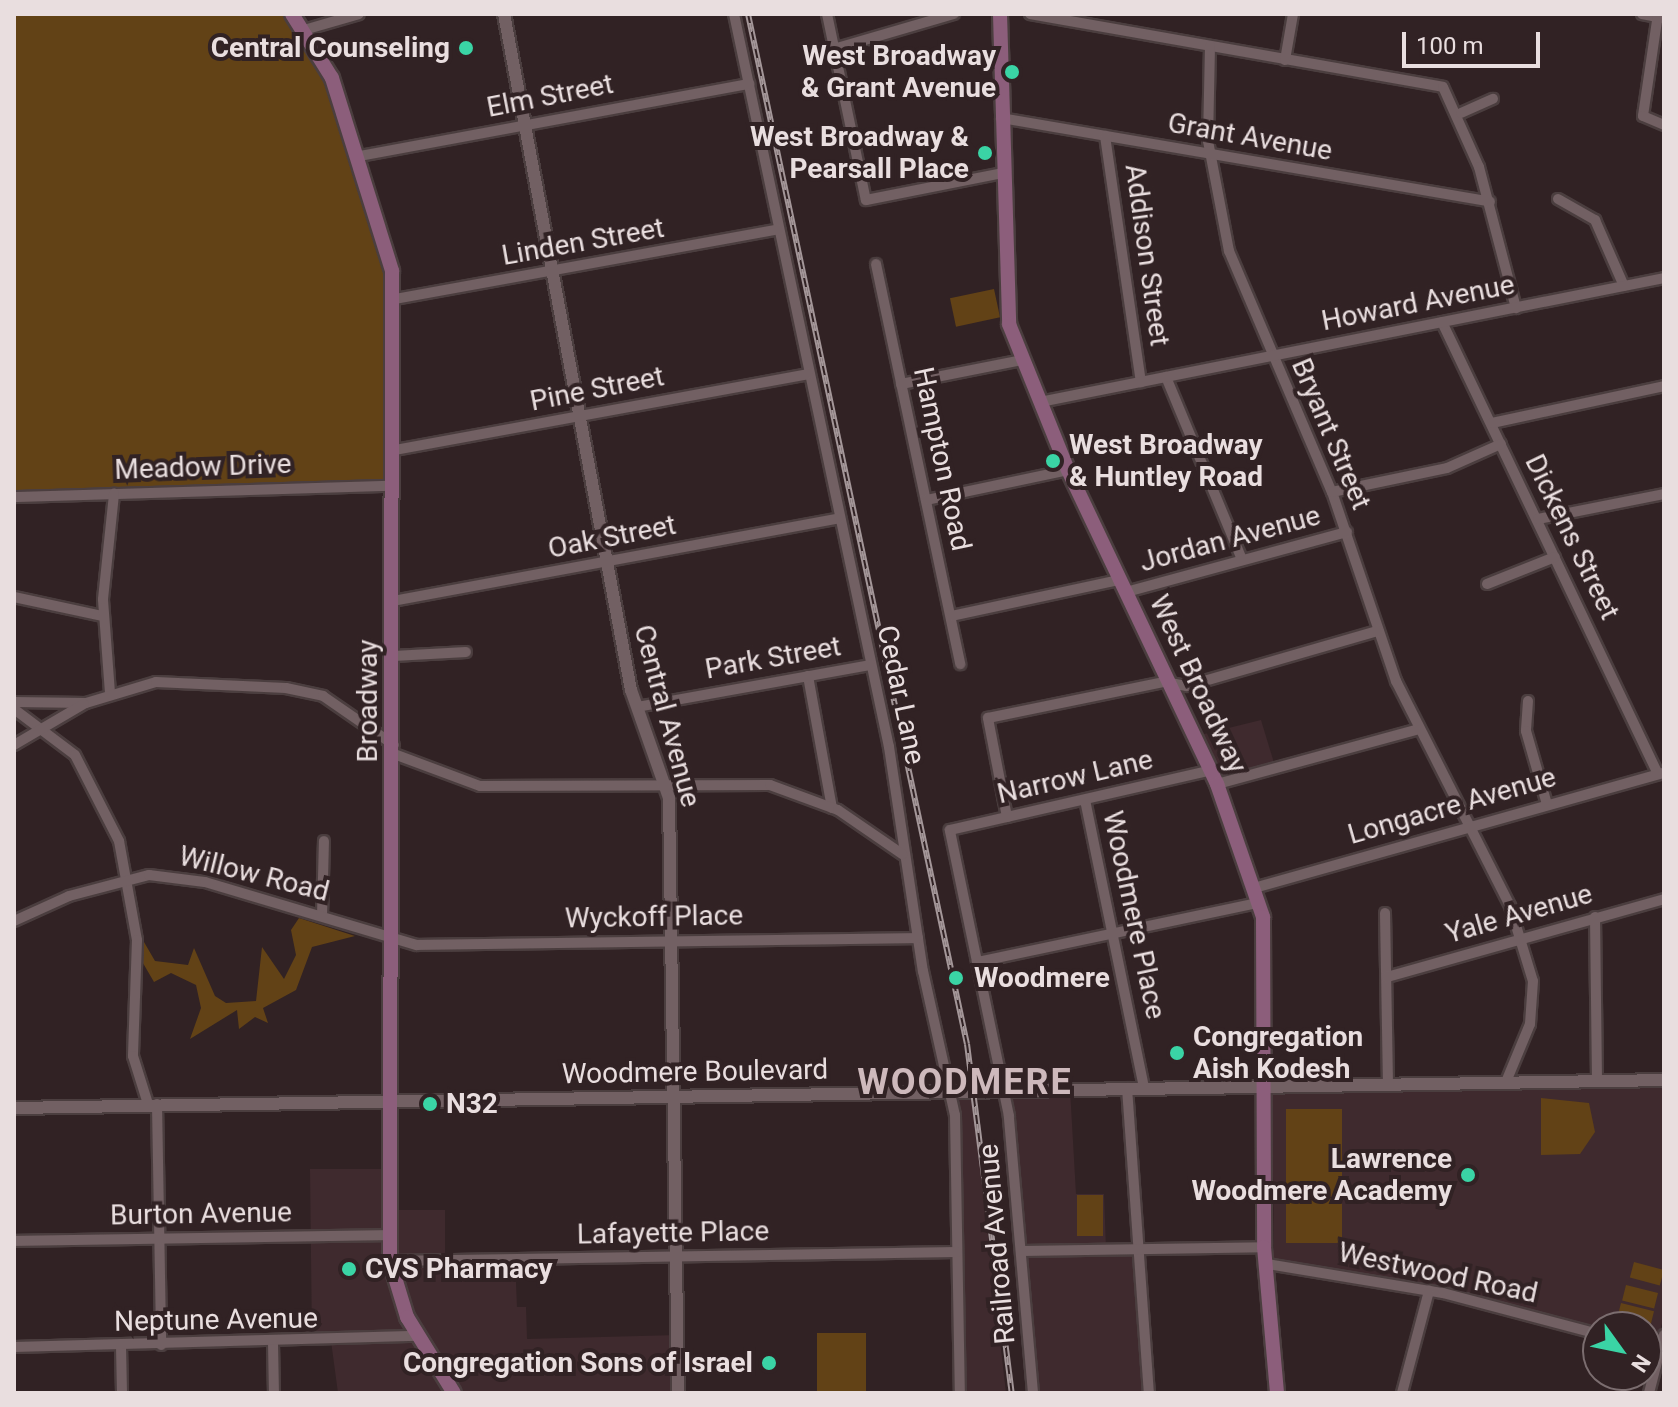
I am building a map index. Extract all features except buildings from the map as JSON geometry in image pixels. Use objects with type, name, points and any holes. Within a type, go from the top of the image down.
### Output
[{"type":"main road","name":"Broadway","points":[[292,14],[332,78],[382,223],[395,299],[390,1261],[418,1336],[454,1393]]},
{"type":"main road","name":"West Broadway","points":[[1000,14],[1003,289],[1022,360],[1068,470],[1214,777],[1254,888],[1267,940],[1264,1247],[1277,1393]]},
{"type":"street","points":[[304,30],[359,14]]},
{"type":"street","name":"Central Avenue","points":[[504,14],[606,562],[637,707],[665,784],[671,941],[678,1393]]},
{"type":"street","name":"Cedar Lane","points":[[734,14],[901,815],[902,854],[950,1092],[960,1393]]},
{"type":"street","points":[[827,14],[866,200],[1002,173]]},
{"type":"street","points":[[834,49],[954,14]]},
{"type":"street","points":[[1030,14],[1443,87],[1461,113],[1490,202],[1516,308]]},
{"type":"street","points":[[1285,60],[1293,14]]},
{"type":"street","points":[[1642,14],[1660,16],[1643,104],[1646,120],[1664,125]]},
{"type":"street","name":"Bryant Street","points":[[1210,46],[1211,154],[1229,251],[1271,356],[1332,492],[1378,631],[1416,730],[1467,826],[1520,938],[1535,1003],[1506,1082]]},
{"type":"street","name":"Elm Street","points":[[360,156],[749,84]]},
{"type":"street","points":[[1461,113],[1493,99]]},
{"type":"street","name":"Grant Avenue","points":[[1001,118],[1490,202]]},
{"type":"street","name":"Addison Street","points":[[1105,136],[1141,382]]},
{"type":"street","points":[[1558,199],[1595,220],[1624,286]]},
{"type":"street","name":"Linden Street","points":[[395,299],[779,229]]},
{"type":"street","name":"Hampton Road","points":[[876,264],[960,664]]},
{"type":"street","name":"Howard Avenue","points":[[1040,402],[1664,278]]},
{"type":"street","name":"Dickens Street","points":[[1442,322],[1661,773]]},
{"type":"street","points":[[901,384],[1022,360]]},
{"type":"street","name":"Pine Street","points":[[395,450],[808,374]]},
{"type":"street","name":"Addison Street","points":[[1166,377],[1242,560]]},
{"type":"street","points":[[1492,423],[1664,386]]},
{"type":"street","points":[[1332,492],[1447,468],[1501,444]]},
{"type":"street","points":[[926,500],[1068,470]]},
{"type":"street","name":"Meadow Drive","points":[[14,497],[394,486]]},
{"type":"street","points":[[110,693],[103,616],[114,494]]},
{"type":"street","points":[[1538,519],[1664,494]]},
{"type":"street","name":"Oak Street","points":[[393,601],[839,518]]},
{"type":"street","name":"Jordan Avenue","points":[[951,616],[1123,586],[1242,560],[1347,532]]},
{"type":"street","points":[[1487,584],[1555,557]]},
{"type":"street","points":[[14,597],[103,616]]},
{"type":"street","points":[[1007,817],[988,718],[1170,685],[1378,631]]},
{"type":"street","points":[[394,656],[466,652]]},
{"type":"street","name":"Park Street","points":[[637,707],[870,665]]},
{"type":"street","points":[[808,676],[832,808]]},
{"type":"street","points":[[14,745],[86,703],[110,693],[156,682],[306,691],[340,706],[394,750],[480,786],[752,781],[832,808],[902,854]]},
{"type":"street","points":[[1528,701],[1526,731],[1547,804]]},
{"type":"street","points":[[14,702],[86,703]]},
{"type":"street","points":[[14,709],[47,728],[99,792],[119,841],[137,940],[133,1056],[152,1104],[161,1345]]},
{"type":"street","name":"Narrow Lane","points":[[950,830],[1085,800],[1214,777],[1416,730]]},
{"type":"street","name":"Longacre Avenue","points":[[1254,888],[1661,773]]},
{"type":"street","name":"Woodmere Place","points":[[1085,800],[1144,1088]]},
{"type":"street","name":"Railroad Avenue","points":[[950,830],[1003,1092],[1022,1251],[1033,1393]]},
{"type":"street","points":[[322,916],[324,841]]},
{"type":"street","name":"Willow Road","points":[[14,921],[125,881],[171,876],[392,937]]},
{"type":"street","name":"Yale Avenue","points":[[1387,977],[1664,899]]},
{"type":"street","points":[[977,962],[1258,903]]},
{"type":"street","points":[[1385,913],[1388,1084]]},
{"type":"street","points":[[1595,917],[1597,1081]]},
{"type":"street","name":"Wyckoff Place","points":[[392,937],[417,945],[918,938]]},
{"type":"street","name":"Woodmere Boulevard","points":[[14,1108],[1664,1080]]},
{"type":"street","points":[[1127,1088],[1149,1393]]},
{"type":"street","name":"Burton Avenue","points":[[14,1241],[389,1235]]},
{"type":"street","points":[[1022,1251],[1264,1247]]},
{"type":"street","name":"Lafayette Place","points":[[390,1261],[957,1252]]},
{"type":"street","name":"Westwood Road","points":[[1267,1264],[1429,1291],[1582,1330]]},
{"type":"street","points":[[1402,1393],[1429,1291]]},
{"type":"street","name":"Neptune Avenue","points":[[14,1347],[273,1343],[418,1336]]},
{"type":"street","points":[[273,1343],[274,1393]]},
{"type":"street","points":[[121,1346],[122,1393]]},
{"type":"shaded area","points":[[14,14],[290,14],[330,80],[387,270],[387,481],[14,494]]},
{"type":"shaded area","points":[[994,289],[1000,317],[956,327],[950,298]]},
{"type":"shaded area","points":[[1261,720],[1275,766],[1220,783],[1200,735]]},
{"type":"shaded area","points":[[299,918],[355,936],[312,947],[296,990],[263,1008],[268,1023],[255,1017],[239,1029],[237,1010],[190,1039],[201,1008],[196,985],[171,973],[154,982],[140,958],[144,942],[155,961],[188,965],[194,948],[215,996],[226,1003],[256,1001],[262,947],[284,979],[296,955],[291,930]]},
{"type":"shaded area","name":"Lawrence Woodmere Academy","points":[[1664,1085],[1662,1323],[1662,1311],[1582,1311],[1582,1324],[1440,1286],[1274,1258],[1272,1092]]},
{"type":"shaded area","points":[[1070,1089],[1076,1194],[1104,1194],[1106,1248],[1143,1246],[1150,1393],[1030,1393],[1000,1091]]},
{"type":"shaded area","points":[[952,1093],[972,1095],[1006,1393],[961,1393]]},
{"type":"shaded area","points":[[1541,1098],[1589,1103],[1595,1132],[1580,1154],[1541,1155]]},
{"type":"shaded area","points":[[1286,1109],[1342,1109],[1342,1243],[1286,1243]]},
{"type":"shaded area","points":[[310,1169],[390,1169],[390,1210],[445,1210],[445,1260],[515,1259],[517,1307],[526,1307],[527,1339],[678,1335],[678,1393],[338,1393],[331,1341],[312,1341]]},
{"type":"shaded area","points":[[1077,1195],[1103,1195],[1103,1236],[1077,1236]]},
{"type":"shaded area","points":[[1634,1262],[1664,1270],[1660,1285],[1630,1277]]},
{"type":"shaded area","points":[[1626,1285],[1658,1293],[1654,1309],[1622,1301]]},
{"type":"shaded area","points":[[1621,1303],[1653,1311],[1619,1311]]},
{"type":"shaded area","points":[[817,1333],[866,1333],[866,1393],[817,1393]]},
{"type":"railway","points":[[748,14],[967,1044],[1012,1393]]},
{"type":"place","name":"Central Counseling","points":[[466,48]]},
{"type":"place","name":"West Broadway & Grant Avenue","points":[[1012,72]]},
{"type":"place","name":"West Broadway & Pearsall Place","points":[[985,153]]},
{"type":"place","name":"West Broadway & Huntley Road","points":[[1053,461]]},
{"type":"place","name":"Woodmere","points":[[956,978]]},
{"type":"place","name":"Congregation Aish Kodesh","points":[[1177,1053]]},
{"type":"place","name":"N32","points":[[430,1104]]},
{"type":"place","name":"Lawrence Woodmere Academy","points":[[1468,1175]]},
{"type":"place","name":"CVS Pharmacy","points":[[349,1269]]},
{"type":"place","name":"Congregation Sons of Israel","points":[[769,1363]]},
{"type":"district","name":"WOODMERE","points":[[965,1083]]}]
